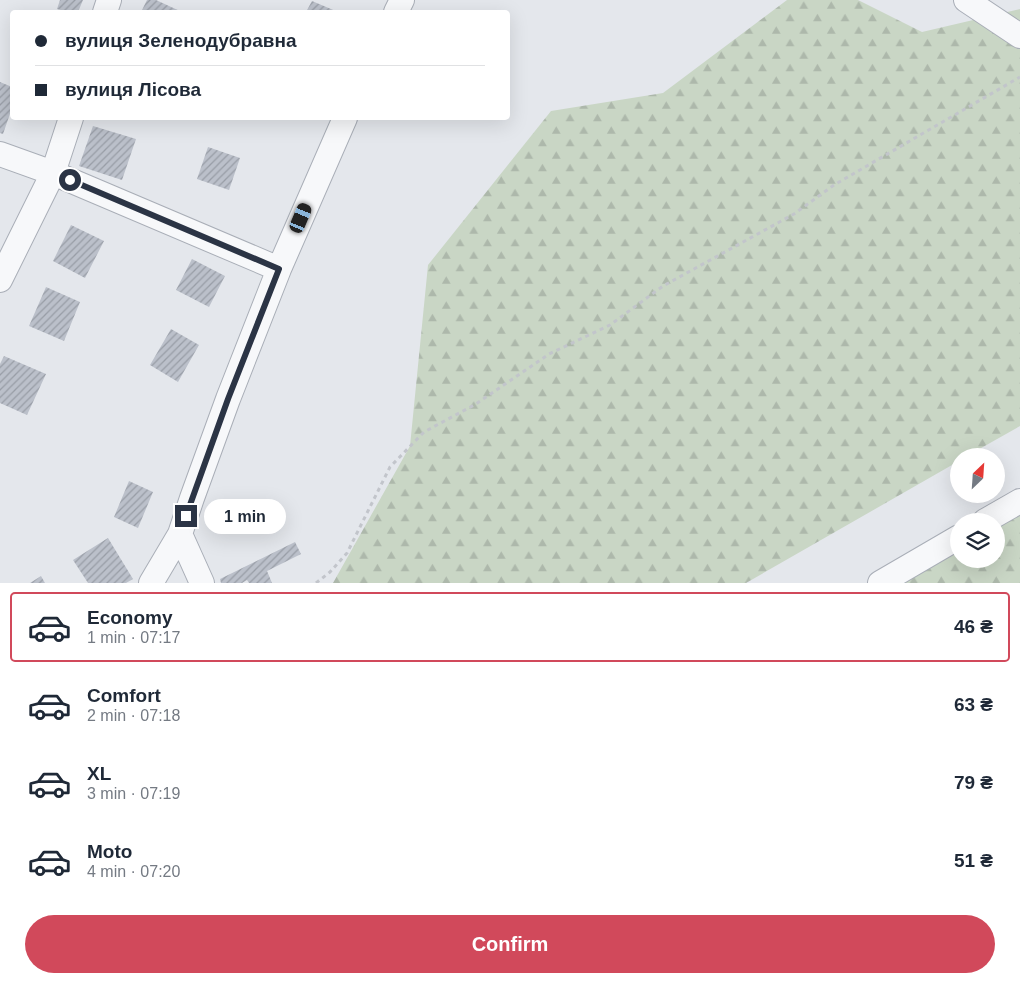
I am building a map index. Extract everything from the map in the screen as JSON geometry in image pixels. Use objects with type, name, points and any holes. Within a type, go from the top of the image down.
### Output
[{"type":"street","points":[[966,0],[1020,36]]},
{"type":"street","points":[[0,280],[52,173],[70,120]]},
{"type":"street","points":[[151,583],[180,534],[228,399],[279,269],[344,120]]},
{"type":"street","points":[[0,154],[52,173],[279,269]]},
{"type":"street","points":[[999,513],[1020,501]]},
{"type":"street","points":[[180,534],[202,583]]},
{"type":"street","points":[[880,583],[950,542]]},
{"type":"path","points":[[316,583],[330,572],[347,553],[390,467],[424,432],[476,404],[549,354],[610,325],[663,286],[794,214],[834,185],[1020,77]]},
{"type":"green space","points":[[787,0],[858,0],[922,32],[1020,9],[1020,426],[981,448],[950,448],[950,466],[746,583],[333,583],[410,446],[428,265],[551,111],[663,93]]},
{"type":"green space","points":[[1020,501],[1020,583],[880,583],[950,542],[950,568],[1005,568],[1005,514]]},
{"type":"building","points":[[60,0],[83,0],[79,10],[57,9]]},
{"type":"building","points":[[147,0],[156,0],[178,10],[142,10]]},
{"type":"building","points":[[312,1],[333,10],[307,10]]},
{"type":"building","points":[[0,82],[10,86],[10,114],[3,134],[0,133]]},
{"type":"building","points":[[93,126],[136,139],[122,180],[79,166]]},
{"type":"building","points":[[208,147],[240,158],[229,190],[197,179]]},
{"type":"building","points":[[71,225],[104,241],[85,278],[53,261]]},
{"type":"building","points":[[192,259],[225,276],[209,307],[176,290]]},
{"type":"building","points":[[46,287],[80,302],[64,341],[29,326]]},
{"type":"building","points":[[171,329],[199,345],[178,382],[150,365]]},
{"type":"building","points":[[4,356],[46,374],[27,415],[0,403],[0,364]]},
{"type":"building","points":[[129,481],[153,492],[138,528],[114,517]]},
{"type":"building","points":[[108,538],[133,579],[126,583],[88,583],[73,560]]},
{"type":"building","points":[[295,542],[301,554],[267,571],[272,583],[249,583],[247,580],[242,583],[221,583],[220,579]]},
{"type":"building","points":[[41,576],[45,583],[30,583]]},
{"type":"route","points":[[70,180],[279,269],[228,399],[186,516]]}]
